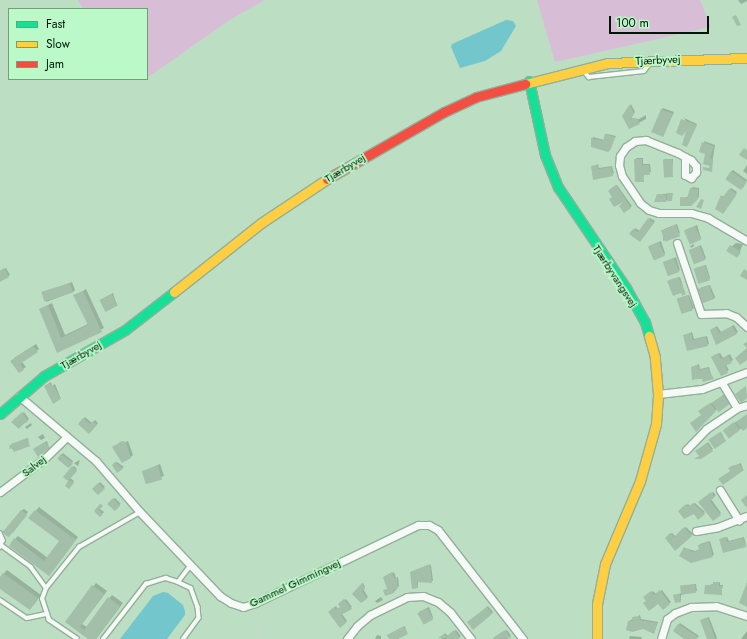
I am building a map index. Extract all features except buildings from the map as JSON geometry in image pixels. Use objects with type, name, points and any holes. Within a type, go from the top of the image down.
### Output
[{"type":"street","name":"Tjærbyvej","points":[[0,414],[19,396],[44,376],[125,330],[261,223],[313,187],[444,112],[476,97],[582,68],[747,58]]},
{"type":"street","name":"Tjærbyvangsvej","points":[[529,82],[545,155],[558,187],[576,218],[626,288],[645,322],[663,393],[650,451],[605,564],[598,604],[597,639]]},
{"type":"street","points":[[685,157],[685,175],[691,178],[696,172],[696,166],[685,157],[646,140],[635,141],[626,147],[620,156],[619,165],[622,176],[640,203],[649,210],[659,213],[691,213],[708,218],[725,226],[747,241]]},
{"type":"street","points":[[677,243],[701,314],[726,313],[736,317],[747,327]]},
{"type":"street","points":[[663,393],[722,383],[747,372]]},
{"type":"street","points":[[722,383],[737,408]]},
{"type":"street","name":"Gammel Gimmingvej","points":[[19,396],[66,438],[96,461],[140,512],[220,596],[243,607],[268,597],[418,525]]},
{"type":"street","points":[[686,450],[706,429],[737,408],[747,405]]},
{"type":"street","name":"Salvej","points":[[0,492],[45,458],[66,438]]},
{"type":"street","points":[[720,490],[739,520]]},
{"type":"street","points":[[696,530],[739,520],[747,516]]},
{"type":"street","points":[[418,525],[429,525],[438,530],[523,639]]},
{"type":"street","points":[[346,639],[357,626],[389,605],[407,597],[424,596],[450,612],[471,639]]},
{"type":"street","points":[[661,639],[667,619],[675,613],[691,608],[716,606],[747,616]]},
{"type":"lane","points":[[77,639],[49,620],[46,615],[42,599],[46,588],[78,547],[140,512]]},
{"type":"lane","points":[[0,533],[3,540],[1,546],[31,567],[46,588]]},
{"type":"lane","points":[[178,582],[191,565]]},
{"type":"lane","points":[[103,639],[146,584],[166,578],[191,588],[198,607],[198,618],[184,639]]},
{"type":"lane","points":[[0,600],[27,618],[46,615]]},
{"type":"path","points":[[531,0],[554,75]]},
{"type":"path","points":[[650,64],[696,80],[727,110],[747,124]]},
{"type":"path","points":[[529,82],[522,95],[530,125]]},
{"type":"path","points":[[541,97],[543,87]]},
{"type":"path","points":[[726,313],[711,238],[706,204],[733,134],[727,110]]},
{"type":"path","points":[[547,124],[558,164]]},
{"type":"path","points":[[733,134],[747,128]]},
{"type":"path","points":[[539,164],[558,207],[571,226]]},
{"type":"path","points":[[696,172],[715,178]]},
{"type":"path","points":[[711,238],[725,226],[747,192]]},
{"type":"path","points":[[615,256],[647,307]]},
{"type":"path","points":[[634,321],[648,373]]},
{"type":"path","points":[[656,328],[661,347]]},
{"type":"path","points":[[649,480],[664,428],[664,360]]},
{"type":"path","points":[[646,426],[648,413]]},
{"type":"path","points":[[418,525],[632,420],[648,419]]},
{"type":"path","points":[[599,557],[634,473]]},
{"type":"path","points":[[610,582],[619,553]]},
{"type":"path","points":[[434,601],[447,562],[457,554]]},
{"type":"path","points":[[612,575],[651,580],[668,578],[747,555]]},
{"type":"path","points":[[728,609],[732,560]]},
{"type":"path","points":[[590,592],[593,577]]},
{"type":"path","points":[[268,597],[273,607],[346,639]]},
{"type":"path","points":[[259,639],[260,624],[273,607]]},
{"type":"path","points":[[588,639],[589,608]]},
{"type":"path","points":[[46,615],[42,623],[47,639]]},
{"type":"shaded area","points":[[78,0],[265,0],[231,19],[148,77],[148,8],[82,8]]},
{"type":"shaded area","points":[[537,0],[700,0],[711,27],[555,62]]},
{"type":"water","points":[[506,20],[513,21],[516,26],[501,51],[485,61],[460,68],[451,47],[452,44]]},
{"type":"water","points":[[163,592],[168,593],[183,605],[185,611],[185,615],[167,639],[120,639],[153,596]]},
{"type":"traffic: fast","points":[[529,81],[545,155],[558,187],[626,288],[645,322],[649,336]]},
{"type":"traffic: fast","points":[[0,414],[44,376],[125,330],[174,292]]},
{"type":"traffic: slow","points":[[525,84],[608,63],[747,58]]},
{"type":"traffic: slow","points":[[174,292],[261,223],[327,179]]},
{"type":"traffic: slow","points":[[597,639],[597,604],[605,564],[640,481],[656,424],[658,394],[655,357],[649,336]]},
{"type":"traffic: jam","points":[[327,179],[444,112],[476,97],[525,84]]}]
